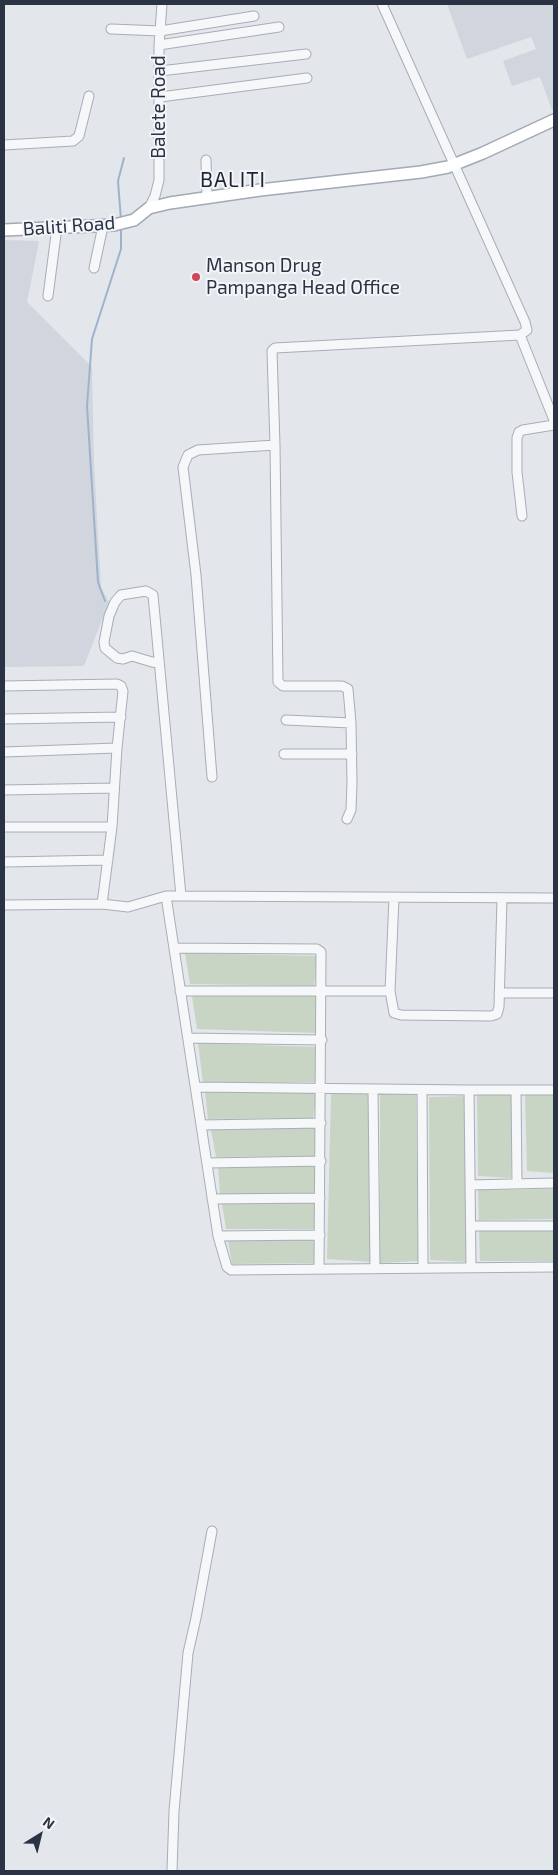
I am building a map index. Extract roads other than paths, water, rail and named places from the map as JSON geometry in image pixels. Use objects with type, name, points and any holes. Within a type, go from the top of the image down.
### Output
[{"type":"main road","points":[[149,208],[207,197],[374,178],[455,166],[554,120]]},
{"type":"main road","name":"Baliti Road","points":[[4,230],[108,225],[131,221],[149,208]]},
{"type":"street","name":"Balete Road","points":[[149,208],[155,196],[159,180],[159,45],[162,4]]},
{"type":"street","points":[[347,819],[351,814],[352,805],[351,723],[348,689],[345,687],[283,686],[278,682],[272,351],[274,349],[520,335],[527,330],[382,4]]},
{"type":"street","points":[[111,29],[160,31],[254,16]]},
{"type":"street","points":[[159,45],[279,26]]},
{"type":"street","points":[[160,71],[306,54]]},
{"type":"street","points":[[160,96],[307,78]]},
{"type":"street","points":[[4,145],[73,141],[79,136],[89,96]]},
{"type":"street","points":[[206,160],[207,197]]},
{"type":"street","points":[[94,268],[108,225]]},
{"type":"street","points":[[48,296],[57,227]]},
{"type":"street","points":[[520,335],[554,420]]},
{"type":"street","points":[[522,516],[517,472],[517,438],[519,432],[554,425]]},
{"type":"street","points":[[212,777],[196,600],[196,575],[183,467],[188,455],[198,450],[275,445]]},
{"type":"street","points":[[159,663],[132,656],[122,659],[117,658],[105,648],[104,642],[110,616],[121,595],[146,591],[153,595],[181,896]]},
{"type":"street","points":[[4,686],[117,684],[121,686],[123,691],[112,827],[102,904]]},
{"type":"street","points":[[4,719],[121,717]]},
{"type":"street","points":[[286,720],[351,723]]},
{"type":"street","points":[[4,752],[117,748]]},
{"type":"street","points":[[284,754],[352,754]]},
{"type":"street","points":[[4,790],[114,788]]},
{"type":"street","points":[[4,827],[112,827]]},
{"type":"street","points":[[4,862],[108,860]]},
{"type":"street","points":[[166,896],[218,1236],[225,1264],[231,1270],[554,1267]]},
{"type":"street","points":[[4,905],[102,904],[128,907],[166,896],[554,898]]},
{"type":"street","points":[[394,898],[390,992],[394,1013],[402,1015],[491,1016],[497,1014],[499,993],[502,898]]},
{"type":"street","points":[[174,948],[317,949],[322,952],[322,1123],[319,1269]]},
{"type":"street","points":[[180,991],[322,990],[390,992]]},
{"type":"street","points":[[499,993],[554,993]]},
{"type":"street","points":[[188,1038],[322,1040]]},
{"type":"street","points":[[196,1087],[554,1090]]},
{"type":"street","points":[[373,1089],[375,1269]]},
{"type":"street","points":[[422,1090],[423,1268]]},
{"type":"street","points":[[469,1090],[472,1267]]},
{"type":"street","points":[[516,1090],[517,1184]]},
{"type":"street","points":[[201,1125],[322,1123]]},
{"type":"street","points":[[208,1163],[321,1161]]},
{"type":"street","points":[[470,1185],[554,1183]]},
{"type":"street","points":[[212,1199],[320,1198]]},
{"type":"street","points":[[471,1226],[554,1226]]},
{"type":"street","points":[[218,1236],[320,1235]]},
{"type":"street","points":[[172,1871],[174,1811],[188,1653],[212,1531]]},
{"type":"waterway","points":[[121,220],[118,181],[124,158]]},
{"type":"waterway","points":[[105,601],[98,582],[87,406],[92,339],[121,249],[121,227]]},
{"type":"place","name":"Manson Drug Pampanga Head Office","points":[[196,277]]},
{"type":"district","name":"BALITI","points":[[233,180]]}]
